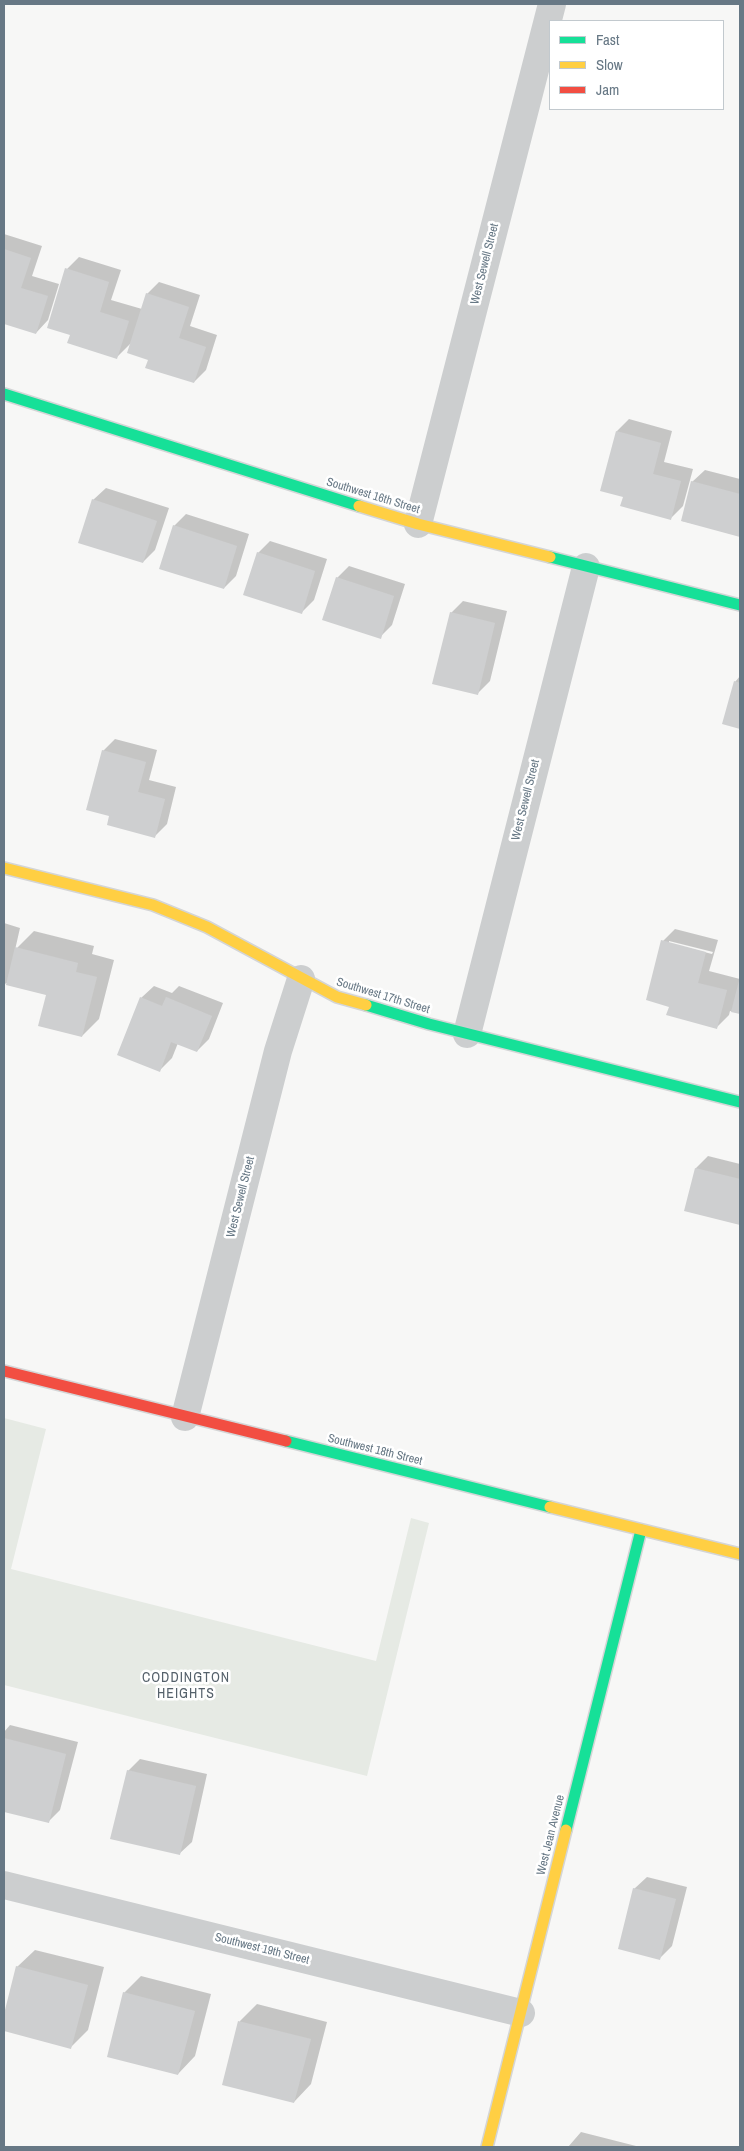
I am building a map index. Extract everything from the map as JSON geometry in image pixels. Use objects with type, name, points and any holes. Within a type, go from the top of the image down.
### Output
[{"type":"street","name":"West Sewell Street","points":[[418,524],[552,4]]},
{"type":"street","name":"Southwest 16th Street","points":[[4,394],[418,524],[740,605]]},
{"type":"street","name":"West Sewell Street","points":[[467,1034],[586,566]]},
{"type":"street","name":"Southwest 17th Street","points":[[4,868],[153,906],[207,927],[337,997],[393,1015],[740,1102]]},
{"type":"street","name":"West Sewell Street","points":[[185,1417],[278,1050],[301,979]]},
{"type":"street","name":"Southwest 18th Street","points":[[4,1371],[740,1554]]},
{"type":"street","name":"West Jean Avenue","points":[[488,2147],[640,1530]]},
{"type":"street","name":"Southwest 19th Street","points":[[4,1885],[521,2013]]},
{"type":"shaded area","points":[[4,1418],[46,1429],[11,1569],[376,1661],[411,1518],[429,1523],[367,1776],[4,1685]]},
{"type":"building","points":[[4,249],[31,258],[21,288],[48,296],[36,334],[4,324]]},
{"type":"building","points":[[65,268],[109,282],[100,312],[129,321],[117,359],[67,343],[70,335],[47,328]]},
{"type":"building","points":[[146,293],[189,307],[179,338],[206,347],[194,383],[145,368],[148,360],[127,353]]},
{"type":"building","points":[[616,431],[661,443],[653,474],[681,481],[671,520],[620,506],[623,497],[600,491]]},
{"type":"building","points":[[691,481],[740,494],[740,537],[681,521]]},
{"type":"building","points":[[92,499],[157,521],[143,563],[78,543]]},
{"type":"building","points":[[173,525],[237,546],[224,589],[159,569]]},
{"type":"building","points":[[257,552],[315,571],[302,614],[243,595]]},
{"type":"building","points":[[336,577],[394,596],[381,639],[322,620]]},
{"type":"building","points":[[450,612],[495,623],[478,695],[432,684]]},
{"type":"building","points":[[734,681],[740,683],[740,729],[722,724]]},
{"type":"building","points":[[102,750],[146,762],[138,792],[165,799],[155,838],[107,825],[109,816],[86,810]]},
{"type":"building","points":[[661,940],[706,952],[698,983],[727,990],[717,1029],[666,1015],[669,1007],[646,1000]]},
{"type":"building","points":[[15,947],[78,963],[76,972],[97,977],[82,1037],[38,1026],[46,995],[6,985]]},
{"type":"building","points":[[740,977],[740,1014],[731,1012]]},
{"type":"building","points":[[140,997],[162,1006],[166,997],[212,1016],[197,1052],[171,1042],[160,1072],[117,1055]]},
{"type":"building","points":[[695,1168],[740,1179],[740,1225],[684,1211]]},
{"type":"building","points":[[4,1738],[66,1754],[49,1823],[4,1812]]},
{"type":"building","points":[[127,1770],[196,1786],[180,1855],[110,1839]]},
{"type":"building","points":[[633,1888],[676,1899],[660,1960],[618,1949]]},
{"type":"building","points":[[16,1966],[88,1985],[71,2049],[4,2031],[4,2014]]},
{"type":"building","points":[[123,1992],[195,2011],[178,2075],[107,2057]]},
{"type":"building","points":[[238,2021],[311,2039],[294,2103],[222,2085]]},
{"type":"traffic: fast","points":[[4,394],[359,506]]},
{"type":"traffic: fast","points":[[550,557],[740,605]]},
{"type":"traffic: fast","points":[[366,1005],[429,1024],[740,1102]]},
{"type":"traffic: fast","points":[[286,1441],[550,1507]]},
{"type":"traffic: fast","points":[[566,1830],[641,1530]]},
{"type":"traffic: slow","points":[[359,506],[418,524],[550,557]]},
{"type":"traffic: slow","points":[[4,868],[153,905],[207,927],[337,997],[366,1005]]},
{"type":"traffic: slow","points":[[550,1507],[740,1554]]},
{"type":"traffic: slow","points":[[487,2147],[566,1830]]},
{"type":"traffic: jam","points":[[4,1371],[286,1441]]},
{"type":"district","name":"CODDINGTON HEIGHTS","points":[[186,1686]]}]
